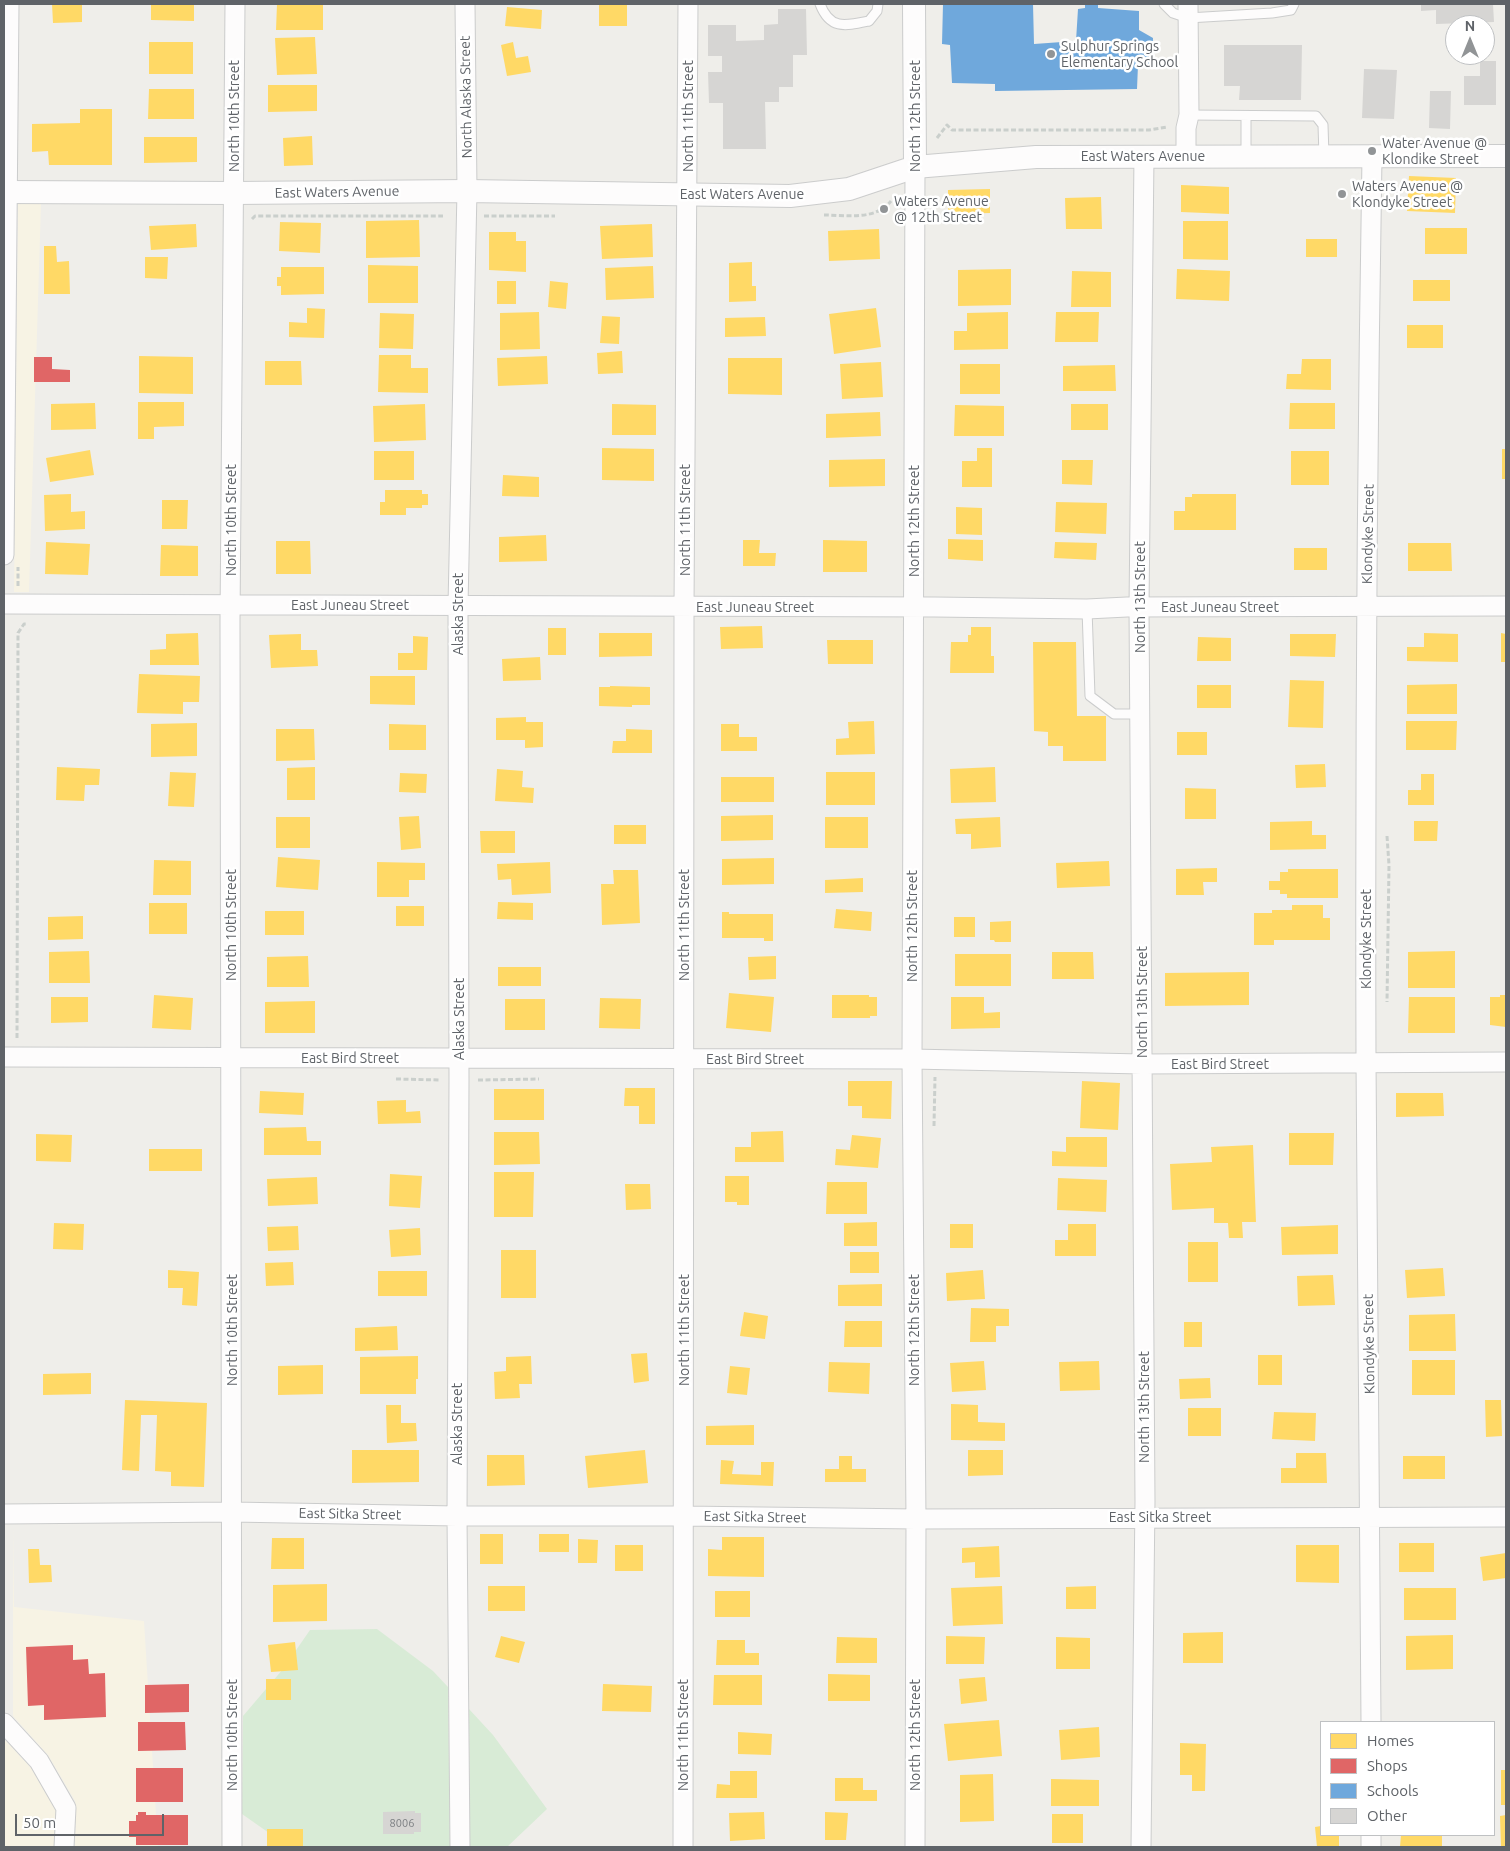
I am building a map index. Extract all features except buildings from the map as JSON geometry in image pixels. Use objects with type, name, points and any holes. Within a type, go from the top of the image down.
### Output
[{"type":"street","points":[[9,4],[6,192],[11,557]]},
{"type":"street","name":"North 10th Street","points":[[232,1847],[231,605],[235,4]]},
{"type":"street","name":"North Alaska Street","points":[[465,4],[467,191]]},
{"type":"street","name":"North 11th Street","points":[[683,1847],[684,606],[688,4]]},
{"type":"street","name":"North 12th Street","points":[[914,4],[912,1059],[916,1519],[915,1847]]},
{"type":"street","points":[[1186,155],[1186,128],[1189,115],[1188,11]]},
{"type":"street","name":"East Waters Avenue","points":[[6,192],[467,191],[790,196],[849,189],[915,167],[1036,157],[1186,155],[1506,156]]},
{"type":"street","name":"North 13th Street","points":[[1141,1847],[1145,1517],[1140,714],[1144,156]]},
{"type":"street","name":"Klondyke Street","points":[[1371,1721],[1371,1517],[1366,1063],[1367,606],[1372,156]]},
{"type":"street","name":"Alaska Street","points":[[460,1847],[457,1516],[458,605],[467,191]]},
{"type":"street","name":"East Juneau Street","points":[[4,604],[1087,609],[1140,607],[1506,606]]},
{"type":"street","name":"East Bird Street","points":[[4,1057],[912,1059],[1142,1064],[1506,1062]]},
{"type":"street","name":"East Sitka Street","points":[[4,1514],[232,1512],[457,1516],[916,1519],[1506,1517]]},
{"type":"street","points":[[4,1723],[39,1761],[66,1808],[64,1847]]},
{"type":"lane","points":[[820,4],[825,16],[837,25],[852,25],[869,21],[877,12],[878,4]]},
{"type":"lane","points":[[1164,4],[1173,14],[1188,11],[1272,14],[1291,10],[1294,4]]},
{"type":"lane","points":[[1189,115],[1316,116],[1323,125],[1324,156]]},
{"type":"lane","points":[[1246,116],[1246,155]]},
{"type":"lane","points":[[1087,609],[1090,696],[1114,714],[1140,714]]},
{"type":"path","points":[[933,140],[936,139],[947,125],[952,130],[1149,130],[1167,128],[1170,124]]},
{"type":"path","points":[[252,220],[255,216],[442,216]]},
{"type":"path","points":[[11,557],[18,588]]},
{"type":"path","points":[[17,1038],[18,633],[24,624]]},
{"type":"shaded area","points":[[18,203],[41,204],[29,592],[14,592]]},
{"type":"shaded area","points":[[13,1526],[14,1607],[144,1621],[158,1847],[75,1847],[75,1801],[48,1755],[13,1716]]},
{"type":"shaded area","points":[[4,1739],[31,1768],[56,1811],[54,1847],[4,1847]]},
{"type":"green space","points":[[377,1629],[433,1671],[448,1687],[450,1847],[289,1847],[242,1814],[243,1716],[283,1669],[310,1630]]},
{"type":"green space","points":[[469,1709],[493,1735],[547,1809],[507,1847],[470,1847]]},
{"type":"place","name":"Sulphur Springs Elementary School","points":[[1051,54]]},
{"type":"place","name":"Water Avenue @ Klondike Street","points":[[1372,151]]},
{"type":"place","name":"Waters Avenue @ Klondyke Street","points":[[1342,194]]},
{"type":"place","name":"Waters Avenue @ 12th Street","points":[[884,209]]}]
